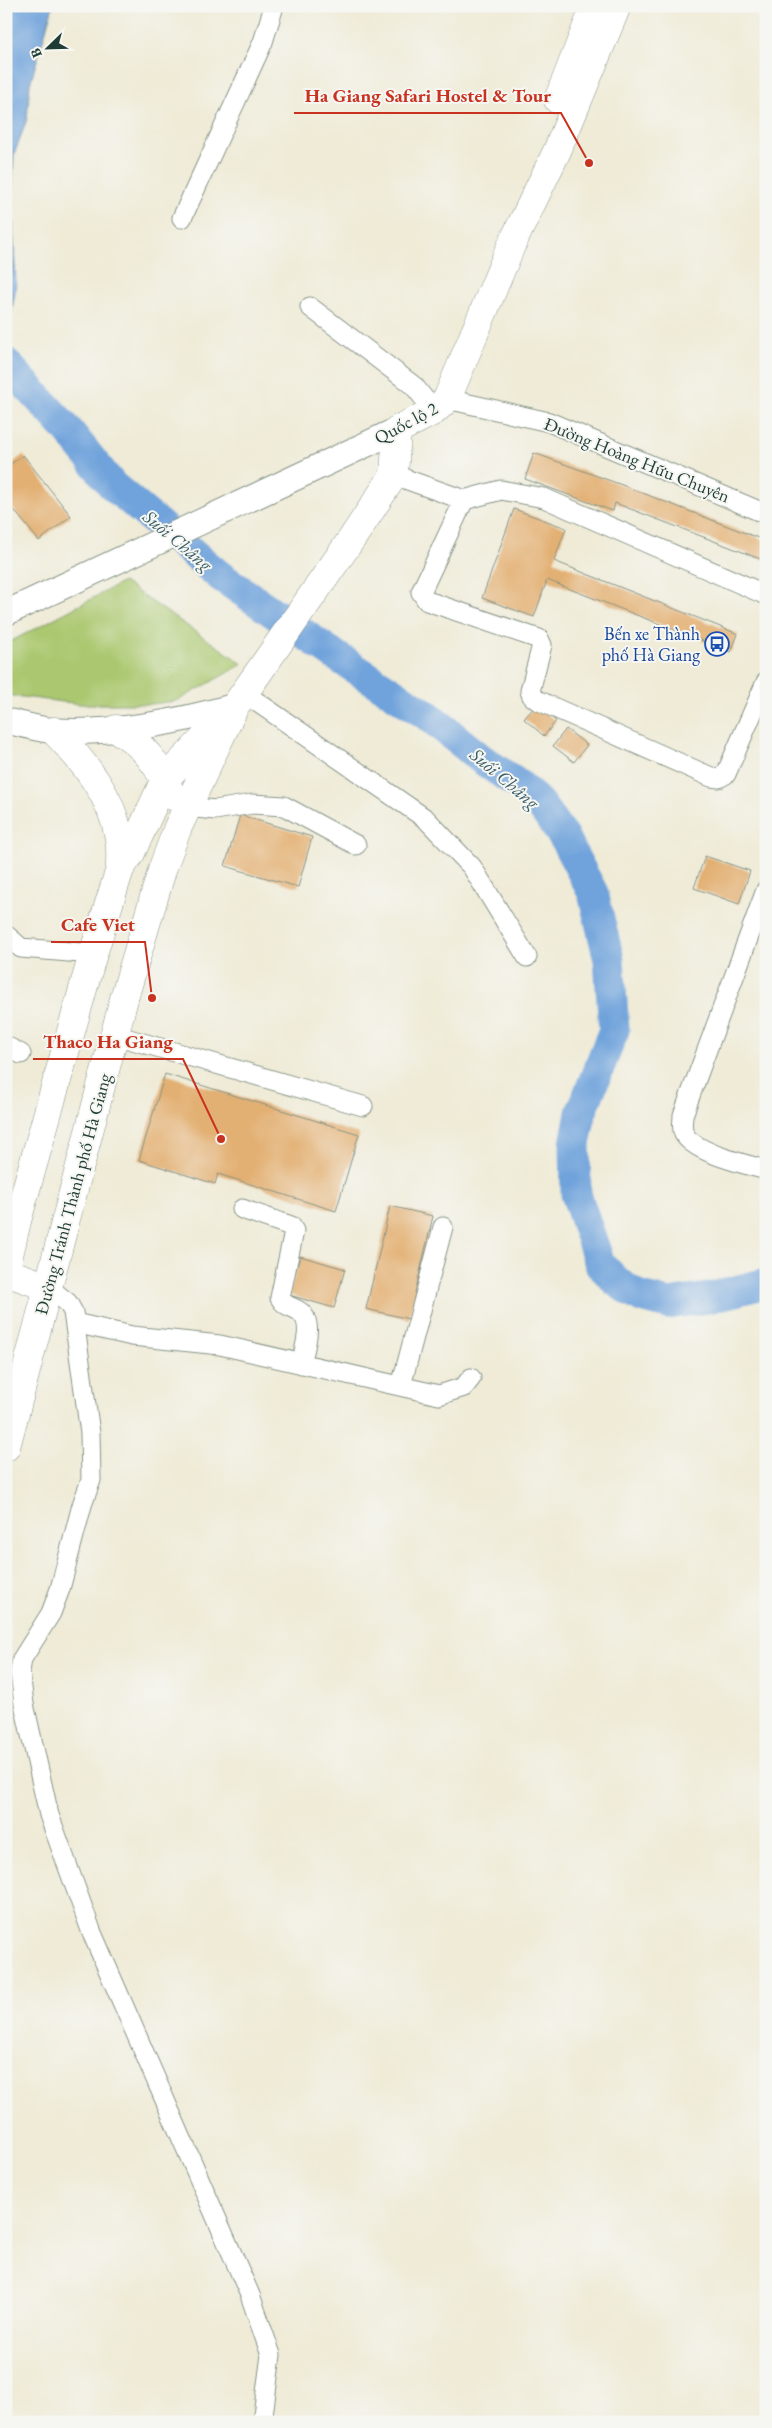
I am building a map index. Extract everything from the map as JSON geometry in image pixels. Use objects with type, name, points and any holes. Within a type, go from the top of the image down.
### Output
[{"type":"highway","name":"Quốc lộ 2","points":[[511,246],[540,146],[595,6]]},
{"type":"highway","name":"Quốc lộ 2","points":[[396,430],[441,405],[511,246],[557,151],[617,6]]},
{"type":"highway","points":[[6,1268],[20,1211],[93,954],[120,869],[131,853],[165,779],[243,694],[338,559],[394,475],[396,430]]},
{"type":"highway","name":"Đường Tránh Thành phố Hà Giang","points":[[6,1448],[115,1035],[163,867],[182,817],[243,694]]},
{"type":"highway","points":[[116,729],[144,750],[162,771],[182,817]]},
{"type":"highway","points":[[54,731],[72,750],[107,800],[119,838],[120,869]]},
{"type":"highway","points":[[6,1272],[48,1287]]},
{"type":"main road","name":"Quốc lộ 2","points":[[6,612],[396,430]]},
{"type":"main road","points":[[6,721],[54,731],[116,729],[158,725],[243,694]]},
{"type":"street","points":[[182,218],[263,42],[274,6]]},
{"type":"street","points":[[310,307],[441,405]]},
{"type":"street","name":"Đường Hoàng Hữu Chuyên","points":[[441,405],[549,422],[766,514]]},
{"type":"street","points":[[394,475],[464,500],[501,490],[544,498],[766,596]]},
{"type":"street","points":[[464,500],[421,592],[427,601],[539,639],[542,645],[530,691],[537,700],[711,777],[719,778],[726,774],[766,682]]},
{"type":"street","points":[[243,694],[426,819],[472,867],[527,957]]},
{"type":"street","points":[[182,817],[252,804],[284,806],[356,845]]},
{"type":"street","points":[[766,890],[683,1115],[682,1128],[686,1136],[710,1154],[766,1170]]},
{"type":"street","points":[[6,935],[21,948],[93,954]]},
{"type":"street","points":[[115,1035],[363,1106]]},
{"type":"street","points":[[242,1209],[291,1226],[294,1231],[280,1298],[283,1304],[299,1311],[306,1317],[308,1326],[301,1364]]},
{"type":"street","points":[[401,1386],[442,1227]]},
{"type":"street","points":[[48,1287],[68,1303],[75,1322],[90,1433],[91,1480],[82,1505],[60,1589],[51,1612],[22,1659],[20,1672],[23,1696],[49,1815],[92,1933],[198,2172],[250,2295],[271,2355],[262,2422]]},
{"type":"street","points":[[75,1322],[132,1336],[220,1345],[439,1395],[464,1387],[471,1378]]},
{"type":"green space","points":[[123,582],[243,664],[177,701],[151,704],[80,704],[6,695],[6,644]]},
{"type":"water","points":[[6,6],[53,6],[30,84],[27,119],[14,155],[12,203],[16,286],[6,344]]},
{"type":"building","points":[[534,453],[766,541],[766,561],[615,503],[613,511],[525,479]]},
{"type":"building","points":[[23,455],[71,516],[39,541],[6,500],[6,468]]},
{"type":"building","points":[[514,509],[566,528],[554,561],[738,634],[731,652],[547,580],[534,617],[482,598]]},
{"type":"building","points":[[536,705],[556,721],[544,736],[524,719]]},
{"type":"building","points":[[566,729],[587,745],[574,762],[553,746]]},
{"type":"building","points":[[240,815],[312,837],[298,887],[225,866]]},
{"type":"building","points":[[705,856],[750,871],[739,904],[694,888]]},
{"type":"building","points":[[165,1074],[359,1134],[336,1211],[218,1174],[215,1184],[139,1160]]},
{"type":"building","points":[[390,1206],[433,1216],[409,1319],[366,1309]]},
{"type":"building","points":[[300,1256],[345,1269],[334,1308],[289,1295]]},
{"type":"waterway","name":"Suối Châng","points":[[6,363],[67,429],[112,485],[220,576],[336,656],[430,717],[480,758],[523,788],[538,802],[563,836],[593,893],[609,960],[614,1030],[581,1113],[575,1144],[576,1194],[600,1264],[617,1282],[638,1296],[668,1304],[708,1298],[766,1283]]},
{"type":"place","name":"Ha Giang Safari Hostel & Tour","points":[[589,163]]},
{"type":"place","name":"Bến xe Thành phố Hà Giang","points":[[717,644]]},
{"type":"place","name":"Cafe Viet","points":[[152,998]]},
{"type":"place","name":"Thaco Ha Giang","points":[[221,1139]]}]
